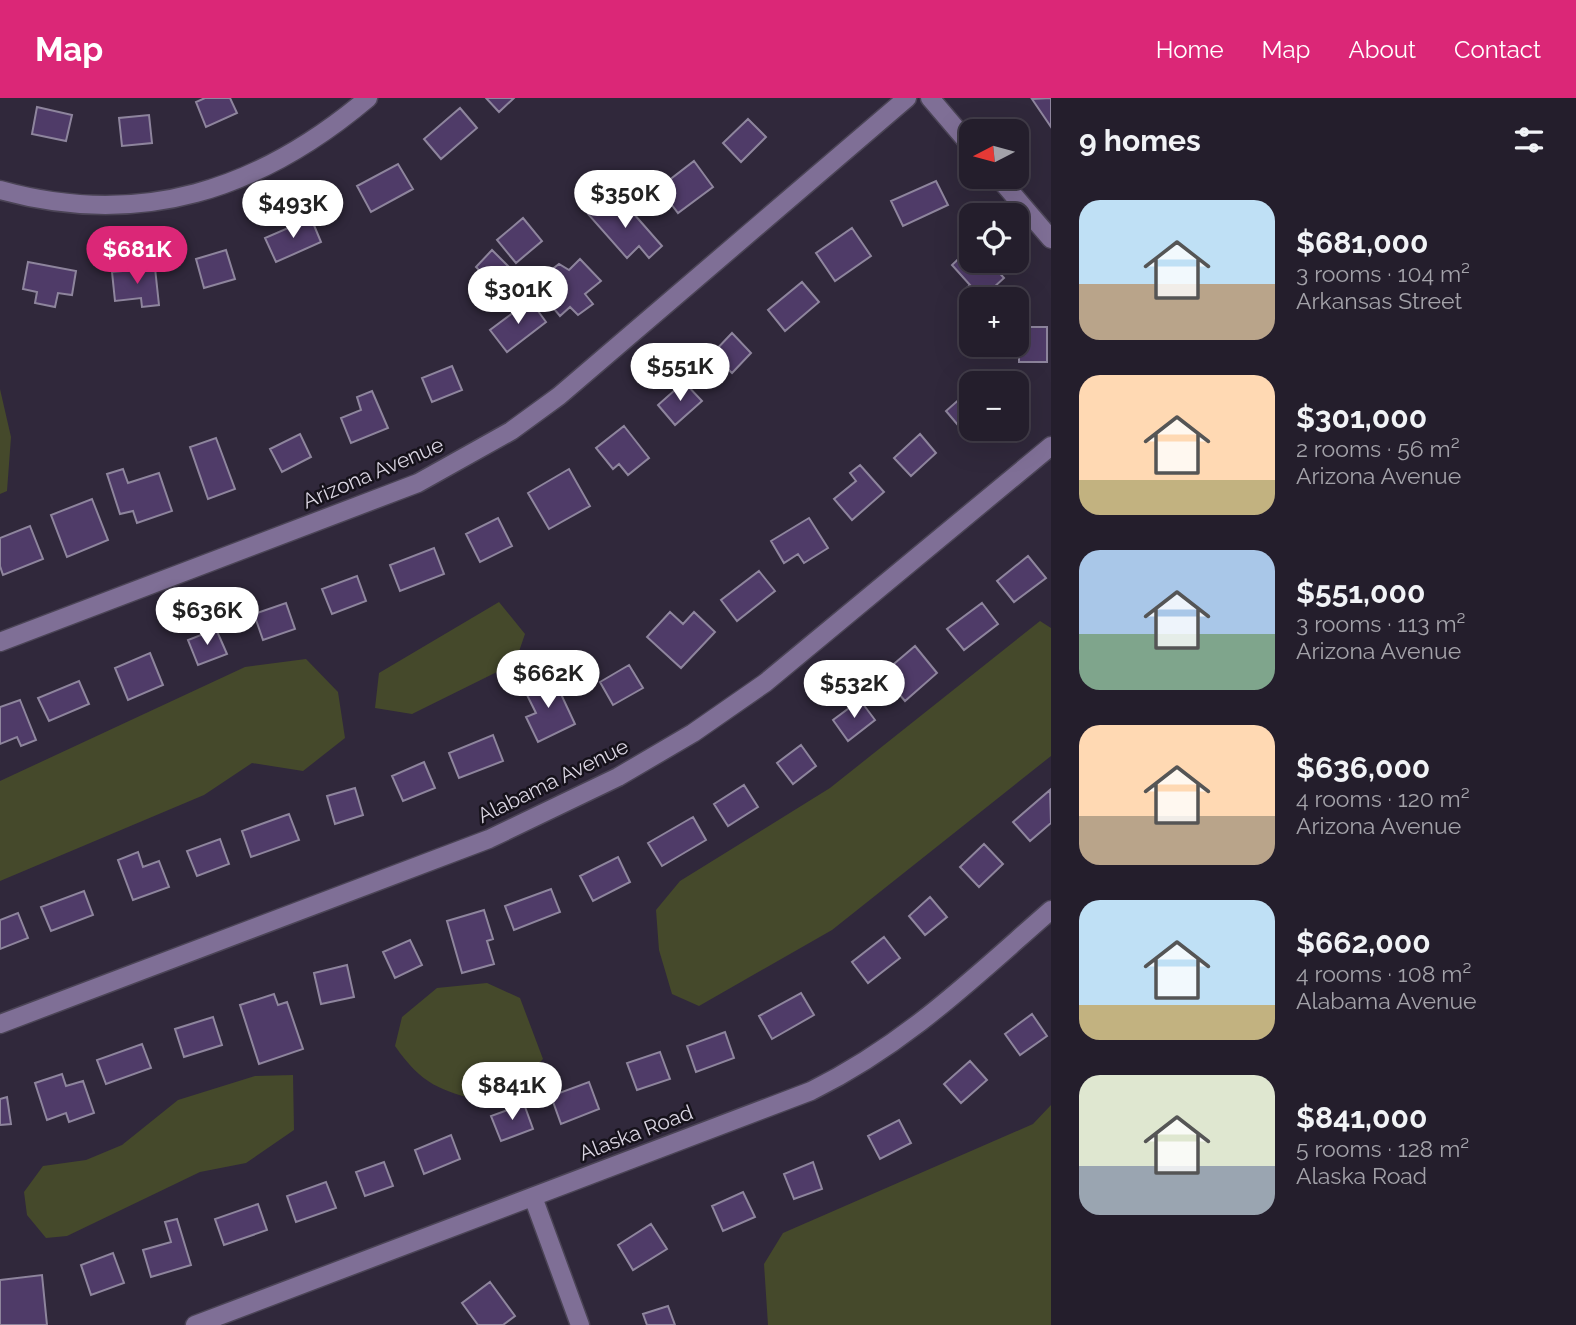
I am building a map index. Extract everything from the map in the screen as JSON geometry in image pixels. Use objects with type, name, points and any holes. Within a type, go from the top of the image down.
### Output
[{"type":"street","points":[[0,190],[53,202],[97,207],[141,205],[191,196],[281,159],[330,128],[368,98]]},
{"type":"street","name":"Arizona Avenue","points":[[0,642],[374,501],[460,462],[511,431],[559,396],[907,98]]},
{"type":"street","points":[[930,98],[959,132]]},
{"type":"street","points":[[1008,189],[1051,239]]},
{"type":"street","name":"Alabama Avenue","points":[[0,1024],[489,839],[618,777],[693,733],[765,683],[1051,446]]},
{"type":"street","name":"Alaska Road","points":[[195,1325],[811,1091],[857,1068],[924,1020],[1051,910]]},
{"type":"street","points":[[533,1198],[580,1325]]},
{"type":"green space","points":[[0,389],[11,437],[7,491],[0,494]]},
{"type":"green space","points":[[499,602],[525,634],[515,663],[412,714],[375,708],[379,673]]},
{"type":"green space","points":[[1040,621],[1051,628],[1051,756],[832,930],[699,1006],[672,994],[659,950],[656,910],[680,881],[830,788]]},
{"type":"green space","points":[[306,659],[338,692],[345,738],[303,771],[252,763],[204,795],[0,881],[0,781],[245,667]]},
{"type":"green space","points":[[487,983],[520,998],[543,1059],[518,1085],[484,1102],[455,1094],[423,1078],[395,1046],[402,1017],[437,988]]},
{"type":"green space","points":[[293,1075],[294,1130],[246,1163],[200,1172],[67,1236],[46,1238],[27,1215],[24,1192],[43,1166],[86,1160],[122,1145],[178,1100],[255,1076]]},
{"type":"green space","points":[[1051,1105],[1051,1325],[768,1325],[764,1264],[783,1233],[1033,1124]]},
{"type":"building","points":[[205,98],[230,98],[237,113],[206,127],[196,102]]},
{"type":"building","points":[[486,98],[514,98],[499,112]]},
{"type":"building","points":[[1051,98],[1051,127],[1032,99]]},
{"type":"building","points":[[37,107],[72,115],[66,141],[32,134]]},
{"type":"building","points":[[460,108],[477,128],[441,159],[424,139]]},
{"type":"building","points":[[149,115],[152,143],[122,146],[119,118]]},
{"type":"building","points":[[748,119],[766,137],[741,162],[723,143]]},
{"type":"building","points":[[694,161],[713,187],[678,213],[659,188]]},
{"type":"building","points":[[398,164],[413,189],[371,212],[357,186]]},
{"type":"building","points":[[936,181],[948,205],[903,226],[891,201]]},
{"type":"building","points":[[605,201],[616,213],[626,205],[662,246],[649,258],[639,246],[627,258],[588,214]]},
{"type":"building","points":[[311,218],[321,242],[276,262],[265,238]]},
{"type":"building","points":[[523,218],[542,241],[516,263],[497,240]]},
{"type":"building","points":[[852,228],[871,256],[835,281],[816,253]]},
{"type":"building","points":[[226,250],[235,279],[204,288],[196,259]]},
{"type":"building","points":[[492,250],[521,279],[505,296],[476,267]]},
{"type":"building","points":[[959,258],[959,273],[952,265]]},
{"type":"building","points":[[580,259],[601,281],[585,294],[593,304],[578,315],[570,307],[560,316],[533,284],[559,264],[569,270]]},
{"type":"building","points":[[28,262],[76,271],[72,295],[58,293],[55,307],[35,303],[37,292],[23,289]]},
{"type":"building","points":[[155,268],[159,305],[142,307],[141,298],[115,301],[112,272]]},
{"type":"building","points":[[959,273],[1000,273],[1004,278],[994,287],[968,287],[970,285]]},
{"type":"building","points":[[802,282],[819,302],[785,331],[768,310]]},
{"type":"building","points":[[530,300],[546,322],[507,352],[490,330]]},
{"type":"building","points":[[1029,327],[1047,327],[1047,362],[1019,362],[1019,357],[1029,357]]},
{"type":"building","points":[[732,333],[751,353],[732,373],[712,354]]},
{"type":"building","points":[[452,366],[462,390],[432,402],[422,378]]},
{"type":"building","points":[[684,382],[702,401],[675,425],[658,405]]},
{"type":"building","points":[[372,391],[388,428],[351,443],[341,418],[361,410],[357,397]]},
{"type":"building","points":[[959,400],[959,426],[946,411]]},
{"type":"building","points":[[624,426],[649,458],[628,475],[619,464],[613,469],[596,448]]},
{"type":"building","points":[[300,434],[311,457],[282,472],[270,449]]},
{"type":"building","points":[[920,434],[936,453],[911,476],[894,458]]},
{"type":"building","points":[[216,438],[235,489],[208,499],[190,447]]},
{"type":"building","points":[[860,465],[884,492],[852,520],[834,499],[856,481],[850,473]]},
{"type":"building","points":[[123,469],[128,483],[159,473],[172,511],[137,523],[133,511],[120,514],[107,474]]},
{"type":"building","points":[[569,469],[590,506],[549,529],[528,493]]},
{"type":"building","points":[[92,499],[108,540],[67,557],[51,515]]},
{"type":"building","points":[[498,518],[512,546],[480,562],[466,534]]},
{"type":"building","points":[[809,518],[828,548],[804,563],[798,554],[784,563],[771,541]]},
{"type":"building","points":[[30,526],[43,559],[3,575],[0,566],[0,538]]},
{"type":"building","points":[[434,548],[444,574],[400,591],[390,565]]},
{"type":"building","points":[[1028,556],[1046,578],[1014,602],[997,581]]},
{"type":"building","points":[[759,571],[775,591],[737,621],[721,600]]},
{"type":"building","points":[[357,576],[366,601],[332,614],[322,589]]},
{"type":"building","points":[[286,603],[295,629],[263,640],[254,614]]},
{"type":"building","points":[[982,603],[998,624],[964,650],[947,629]]},
{"type":"building","points":[[670,612],[683,624],[694,612],[715,632],[681,668],[647,637]]},
{"type":"building","points":[[216,629],[227,654],[198,665],[188,640]]},
{"type":"building","points":[[915,646],[937,673],[905,701],[882,674]]},
{"type":"building","points":[[150,653],[163,685],[128,700],[115,668]]},
{"type":"building","points":[[629,665],[643,688],[613,705],[600,682]]},
{"type":"building","points":[[553,677],[575,724],[538,742],[526,717],[536,713],[525,691]]},
{"type":"building","points":[[79,681],[89,704],[49,721],[38,698]]},
{"type":"building","points":[[20,700],[36,740],[21,746],[17,737],[0,744],[0,707]]},
{"type":"building","points":[[860,700],[875,720],[848,741],[833,720]]},
{"type":"building","points":[[493,735],[503,761],[459,778],[449,753]]},
{"type":"building","points":[[801,745],[816,766],[793,784],[777,763]]},
{"type":"building","points":[[424,762],[435,788],[403,801],[392,776]]},
{"type":"building","points":[[744,785],[758,807],[728,826],[714,804]]},
{"type":"building","points":[[355,788],[363,815],[335,824],[327,796]]},
{"type":"building","points":[[1050,790],[1051,823],[1030,841],[1013,822]]},
{"type":"building","points":[[289,814],[299,840],[251,857],[242,831]]},
{"type":"building","points":[[693,817],[706,840],[662,866],[648,843]]},
{"type":"building","points":[[220,839],[229,864],[197,876],[187,851]]},
{"type":"building","points":[[984,844],[1003,864],[979,887],[960,867]]},
{"type":"building","points":[[138,852],[143,867],[159,861],[169,887],[133,900],[118,860]]},
{"type":"building","points":[[618,857],[630,882],[593,901],[580,876]]},
{"type":"building","points":[[551,889],[560,912],[514,930],[505,906]]},
{"type":"building","points":[[84,891],[93,915],[51,931],[41,907]]},
{"type":"building","points":[[930,897],[947,917],[925,935],[909,916]]},
{"type":"building","points":[[484,910],[493,939],[487,941],[494,964],[462,973],[447,921]]},
{"type":"building","points":[[18,913],[28,938],[0,949],[0,920]]},
{"type":"building","points":[[884,937],[900,958],[868,983],[852,962]]},
{"type":"building","points":[[410,940],[422,965],[395,978],[383,952]]},
{"type":"building","points":[[347,965],[354,997],[321,1004],[314,973]]},
{"type":"building","points":[[801,993],[814,1015],[772,1039],[759,1016]]},
{"type":"building","points":[[274,994],[278,1005],[287,1002],[303,1049],[259,1064],[240,1005]]},
{"type":"building","points":[[1032,1014],[1047,1036],[1020,1055],[1005,1034]]},
{"type":"building","points":[[213,1017],[222,1045],[184,1057],[175,1029]]},
{"type":"building","points":[[725,1032],[734,1058],[696,1072],[687,1046]]},
{"type":"building","points":[[142,1044],[151,1068],[106,1084],[97,1060]]},
{"type":"building","points":[[660,1052],[670,1079],[637,1090],[627,1063]]},
{"type":"building","points":[[970,1061],[987,1080],[961,1103],[944,1084]]},
{"type":"building","points":[[62,1074],[66,1086],[83,1081],[94,1113],[69,1122],[66,1113],[47,1120],[35,1083]]},
{"type":"building","points":[[589,1082],[599,1109],[561,1124],[551,1096]]},
{"type":"building","points":[[7,1097],[11,1124],[0,1125],[0,1099]]},
{"type":"building","points":[[524,1104],[533,1129],[501,1141],[491,1116]]},
{"type":"building","points":[[899,1120],[911,1143],[880,1159],[868,1136]]},
{"type":"building","points":[[451,1135],[460,1159],[424,1174],[415,1150]]},
{"type":"building","points":[[384,1162],[393,1186],[365,1196],[356,1172]]},
{"type":"building","points":[[813,1162],[822,1189],[794,1199],[784,1174]]},
{"type":"building","points":[[326,1182],[336,1208],[296,1222],[287,1196]]},
{"type":"building","points":[[743,1192],[755,1217],[723,1231],[712,1206]]},
{"type":"building","points":[[258,1204],[267,1230],[224,1245],[215,1219]]},
{"type":"building","points":[[177,1219],[191,1265],[151,1277],[143,1250],[171,1242],[165,1222]]},
{"type":"building","points":[[651,1224],[667,1249],[633,1270],[618,1245]]},
{"type":"building","points":[[113,1253],[124,1283],[91,1295],[81,1265]]},
{"type":"building","points":[[42,1275],[47,1325],[0,1325],[0,1280]]},
{"type":"building","points":[[490,1282],[515,1316],[503,1325],[478,1325],[462,1303]]},
{"type":"building","points":[[668,1306],[675,1325],[647,1325],[643,1314]]}]
